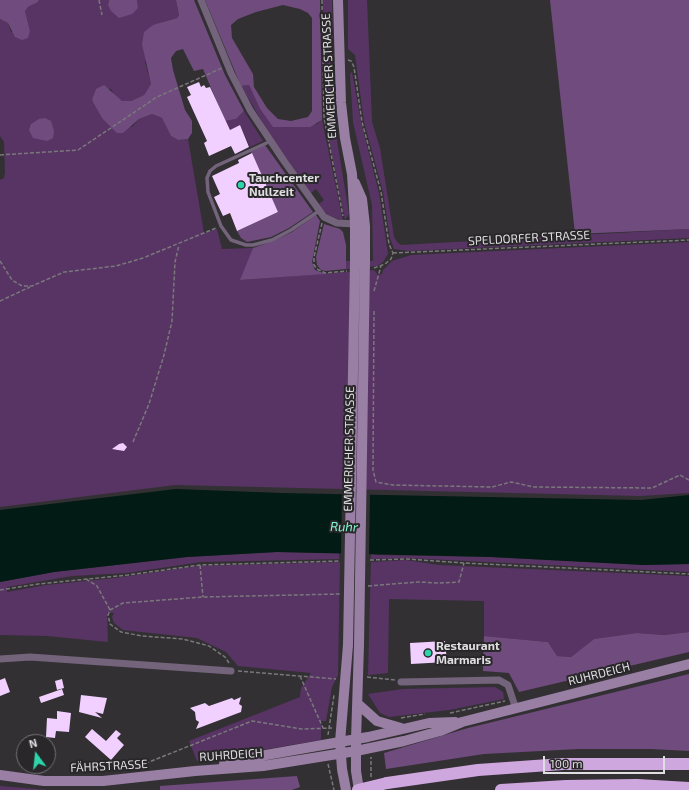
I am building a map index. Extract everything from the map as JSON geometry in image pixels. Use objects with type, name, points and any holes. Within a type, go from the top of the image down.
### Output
[{"type":"highway","points":[[358,790],[478,770],[563,764],[689,764]]},
{"type":"highway","points":[[501,790],[566,786],[637,785],[689,788]]},
{"type":"main road","name":"EMMERICHER STRASSE","points":[[338,0],[338,57],[344,131],[352,174],[362,199],[366,226],[363,264],[353,645],[340,742],[346,790]]},
{"type":"main road","name":"EMMERICHER STRASSE","points":[[352,174],[350,224],[363,264]]},
{"type":"main road","name":"EMMERICHER STRASSE","points":[[353,645],[358,677],[356,740],[358,790]]},
{"type":"main road","name":"RUHRDEICH","points":[[194,771],[263,766],[370,748],[440,731],[514,704],[689,664]]},
{"type":"main road","points":[[358,704],[377,721],[403,729]]},
{"type":"main road","name":"RUHRDEICH","points":[[194,771],[266,755],[356,740],[429,723],[462,722]]},
{"type":"main road","name":"FÄHRSTRASSE","points":[[0,775],[44,781],[102,781],[194,771]]},
{"type":"street","points":[[201,0],[228,65],[250,110],[324,217],[337,223],[350,224]]},
{"type":"street","points":[[0,659],[30,657],[231,671]]},
{"type":"street","points":[[401,682],[499,680],[508,685],[514,704]]},
{"type":"lane","points":[[271,141],[216,166],[210,171],[207,178],[208,192],[221,226],[231,240],[253,246],[272,240],[291,230],[319,211]]},
{"type":"path","points":[[99,0],[102,15]]},
{"type":"path","points":[[322,0],[324,117],[350,224]]},
{"type":"path","points":[[338,57],[351,61],[354,67],[362,122],[381,192],[389,244],[393,253],[391,259],[376,268],[363,264]]},
{"type":"path","points":[[0,155],[78,150],[158,97],[228,65]]},
{"type":"path","points":[[324,217],[320,229],[314,265],[317,269],[325,273],[347,271]]},
{"type":"path","points":[[0,301],[64,272],[116,266],[179,244],[221,226]]},
{"type":"path","name":"SPELDORFER STRASSE","points":[[393,253],[689,240]]},
{"type":"path","points":[[133,442],[148,404],[164,355],[172,320],[175,262],[179,244]]},
{"type":"path","points":[[0,261],[12,280],[22,286],[32,286]]},
{"type":"path","points":[[374,291],[381,266]]},
{"type":"path","points":[[374,306],[373,470],[376,482],[394,485],[492,487],[511,482],[534,487],[652,488],[680,475],[689,480]]},
{"type":"path","points":[[363,560],[407,559],[689,574]]},
{"type":"path","points":[[0,590],[200,565],[340,561]]},
{"type":"path","points":[[368,586],[418,582],[459,582],[464,563]]},
{"type":"path","points":[[200,565],[203,597]]},
{"type":"path","points":[[85,579],[97,586],[110,610]]},
{"type":"path","points":[[340,679],[231,671],[230,665],[225,657],[209,646],[183,639],[142,636],[120,632],[110,624],[108,615],[110,610],[123,602],[203,597],[339,594],[346,592]]},
{"type":"path","points":[[300,676],[322,728]]},
{"type":"path","points":[[358,677],[391,678],[401,682]]},
{"type":"path","points":[[127,768],[144,764],[252,721],[302,730],[329,728],[335,692]]},
{"type":"path","points":[[450,713],[514,704]]},
{"type":"path","points":[[396,719],[428,714]]},
{"type":"path","points":[[370,748],[371,779]]},
{"type":"path","points":[[330,772],[334,790]]},
{"type":"shaded area","points":[[0,0],[39,0],[28,7],[25,11],[30,31],[28,38],[22,40],[15,37],[8,23],[0,19]]},
{"type":"shaded area","points":[[39,0],[109,0],[108,5],[138,8],[137,0],[176,0],[179,15],[177,18],[163,22],[145,62],[151,84],[144,95],[131,101],[122,101],[115,96],[111,89],[96,89],[92,99],[102,118],[132,127],[139,119],[152,114],[162,118],[171,136],[178,140],[188,139],[204,233],[217,229],[222,249],[253,248],[241,280],[374,270],[378,275],[382,274],[383,270],[392,261],[411,255],[689,242],[689,493],[640,496],[175,485],[0,507],[0,180],[4,178],[5,173],[4,142],[0,136],[0,19],[8,23],[11,32],[30,31],[25,11],[28,7]]},
{"type":"shaded area","points":[[109,0],[137,0],[138,8],[132,14],[119,18],[111,11],[108,5]]},
{"type":"shaded area","points":[[176,0],[194,0],[225,75],[244,111],[236,119],[225,121],[203,69],[194,71],[183,49],[176,51],[171,58],[185,110],[192,121],[192,133],[188,139],[178,140],[171,136],[162,118],[152,114],[139,119],[123,133],[117,133],[102,118],[93,102],[92,99],[96,89],[104,85],[122,101],[131,101],[144,95],[151,84],[142,44],[144,32],[153,25],[177,18],[179,15]]},
{"type":"shaded area","points":[[205,0],[320,0],[322,120],[310,127],[273,127],[260,109],[249,85],[241,86]],"holes":[[[283,5],[300,9],[308,13],[312,18],[312,111],[308,117],[291,121],[278,119],[267,108],[254,87],[253,74],[232,38],[231,25],[238,19],[256,12]]]},
{"type":"shaded area","points":[[323,0],[332,0],[334,104],[337,140],[349,214],[345,220],[325,119]]},
{"type":"shaded area","points":[[348,0],[367,0],[372,122],[380,148],[394,237],[401,245],[689,229],[689,238],[409,251],[394,249],[390,238],[383,192],[364,122],[355,55],[348,49]]},
{"type":"shaded area","points":[[550,0],[689,0],[689,229],[575,234]]},
{"type":"shaded area","points":[[352,72],[361,122],[379,193],[388,254],[383,262],[377,266],[346,269],[346,261],[373,261],[372,205],[353,122],[350,74]]},
{"type":"shaded area","points":[[249,85],[260,109],[273,126],[317,124],[322,120],[343,221],[328,215],[322,209],[319,204],[324,200],[316,189],[311,193],[273,140],[241,86]]},
{"type":"shaded area","points":[[244,111],[263,141],[250,147],[240,125],[230,130],[225,121],[236,119]]},
{"type":"shaded area","points":[[45,118],[51,121],[54,131],[53,138],[47,141],[33,138],[29,130],[31,124],[39,119]]},
{"type":"shaded area","points":[[265,145],[313,212],[289,228],[271,237],[247,242],[241,238],[237,231],[278,212],[251,152]]},
{"type":"shaded area","points":[[316,215],[320,221],[312,262],[315,270],[326,274],[240,280],[253,248],[292,232]]},
{"type":"shaded area","points":[[324,224],[340,229],[343,232],[346,245],[346,269],[325,271],[321,270],[317,265],[316,257]]},
{"type":"shaded area","points":[[277,552],[339,553],[339,559],[201,562],[127,573],[72,576],[7,587],[7,592],[46,585],[115,578],[198,566],[340,562],[338,675],[332,687],[326,721],[321,721],[321,740],[197,761],[189,741],[300,697],[301,688],[311,673],[238,666],[226,652],[197,638],[123,630],[114,623],[112,617],[114,613],[107,612],[108,642],[47,636],[0,635],[0,582],[54,572],[187,557]]},
{"type":"shaded area","points":[[371,554],[491,557],[644,565],[689,564],[689,572],[407,558],[371,559]]},
{"type":"shaded area","points":[[406,560],[438,565],[689,576],[689,632],[664,635],[637,633],[594,639],[571,657],[557,656],[548,642],[484,636],[484,601],[389,599],[388,673],[368,675],[371,562]]},
{"type":"shaded area","points":[[689,632],[689,652],[519,692],[509,673],[483,671],[484,636],[548,642],[557,656],[571,657],[594,639],[637,633],[664,635]]},
{"type":"shaded area","points":[[689,674],[689,751],[651,749],[579,749],[484,754],[386,769],[384,753],[468,728]]},
{"type":"shaded area","points":[[495,687],[503,692],[504,699],[449,710],[389,717],[380,713],[368,694],[403,689]]},
{"type":"shaded area","points":[[297,776],[300,787],[292,790],[160,790],[160,786]]},
{"type":"shaded area","points":[[0,786],[48,790],[0,790]]},
{"type":"water","name":"Ruhr","points":[[176,489],[282,493],[641,500],[689,495],[689,564],[644,565],[491,557],[277,552],[187,557],[54,572],[0,582],[0,510]]},
{"type":"pier","points":[[342,492],[370,493],[369,555],[341,555]]},
{"type":"building","points":[[199,82],[201,87],[204,85],[206,88],[210,87],[230,130],[240,125],[249,147],[235,154],[231,146],[209,156],[204,143],[207,141],[187,97],[191,95],[187,87]]},
{"type":"building","name":"Tauchcenter Nullzeit","points":[[252,153],[278,212],[237,231],[230,213],[223,216],[214,197],[220,194],[212,176],[239,163],[238,160]]},
{"type":"building","points":[[123,443],[127,447],[124,451],[112,449],[119,444]]},
{"type":"building","name":"Restaurant Marmaris","points":[[445,641],[447,662],[411,664],[410,643]]},
{"type":"building","points":[[5,678],[10,692],[0,696],[0,680]]},
{"type":"building","points":[[62,679],[64,688],[57,690],[55,681]]},
{"type":"building","points":[[62,689],[64,695],[41,703],[39,697]]},
{"type":"building","points":[[81,695],[107,698],[103,714],[95,712],[102,718],[79,712]]},
{"type":"building","points":[[241,697],[239,704],[242,706],[241,712],[196,729],[199,722],[196,720],[195,712],[190,708],[205,703],[209,706],[232,698],[234,700]]},
{"type":"building","points":[[57,711],[71,713],[69,732],[56,731],[56,734],[46,734],[47,718],[57,719]]},
{"type":"building","points":[[92,729],[106,741],[116,730],[121,734],[117,738],[124,745],[111,760],[85,737]]},
{"type":"place","name":"Tauchcenter Nullzeit","points":[[241,185]]},
{"type":"place","name":"Restaurant Marmaris","points":[[428,653]]}]
